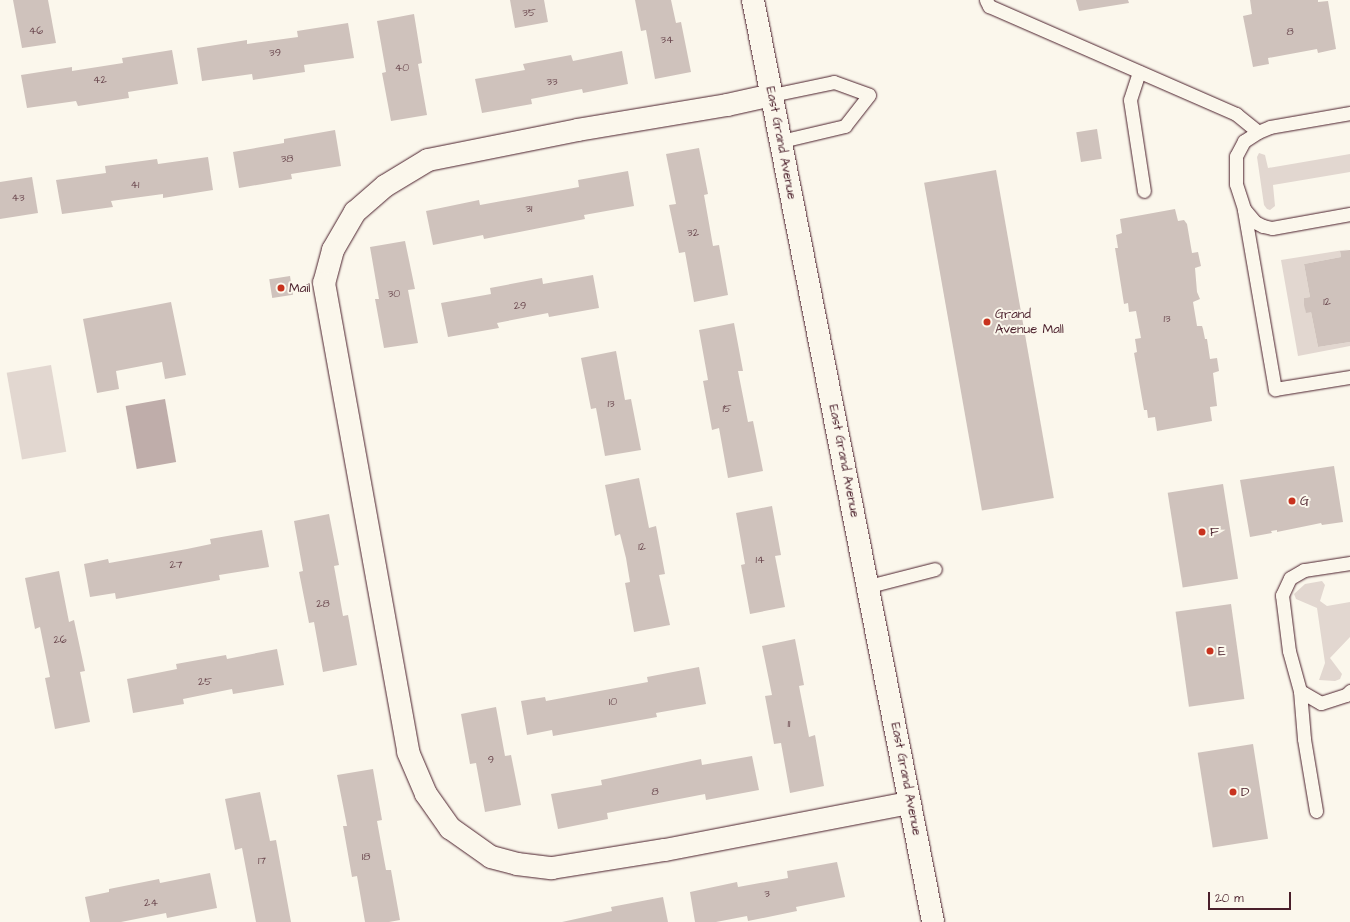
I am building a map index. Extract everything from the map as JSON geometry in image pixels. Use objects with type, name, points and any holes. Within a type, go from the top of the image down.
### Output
[{"type":"street","name":"East Grand Avenue","points":[[753,0],[933,922]]},
{"type":"street","points":[[772,95],[727,105],[578,130],[428,160],[385,186],[355,212],[333,250],[324,283],[408,752],[426,794],[450,828],[491,857],[517,864],[552,868],[665,850],[910,803]]},
{"type":"lane","points":[[986,0],[989,6],[1236,114],[1258,132]]},
{"type":"lane","points":[[1139,72],[1130,100],[1144,191]]},
{"type":"lane","points":[[772,95],[834,82],[869,95],[845,126],[781,141]]},
{"type":"lane","points":[[1350,113],[1270,127],[1258,132],[1244,141],[1236,156],[1236,184],[1244,208],[1275,389],[1350,377]]},
{"type":"lane","points":[[1244,208],[1255,222],[1272,228],[1350,214]]},
{"type":"lane","points":[[1316,811],[1304,739],[1300,691],[1289,650],[1282,595],[1290,578],[1304,570],[1350,563]]},
{"type":"lane","points":[[868,586],[935,569]]},
{"type":"lane","points":[[1300,691],[1321,703],[1346,695],[1350,691]]},
{"type":"shaded area","points":[[1259,153],[1265,155],[1268,168],[1350,154],[1350,172],[1273,185],[1275,206],[1270,210],[1264,205],[1257,157]]},
{"type":"shaded area","points":[[1350,249],[1340,251],[1341,257],[1304,264],[1310,297],[1304,298],[1306,312],[1311,312],[1318,347],[1350,342],[1350,346],[1298,356],[1281,260]]},
{"type":"shaded area","points":[[51,365],[66,452],[22,459],[7,373]]},
{"type":"shaded area","points":[[165,399],[176,462],[137,469],[126,406]]},
{"type":"shaded area","points":[[1322,581],[1325,585],[1320,601],[1327,606],[1350,602],[1350,637],[1330,658],[1342,674],[1340,679],[1335,681],[1319,680],[1325,663],[1317,608],[1296,599],[1294,594],[1305,584]]},
{"type":"building","points":[[13,0],[48,0],[56,43],[22,48]]},
{"type":"building","points":[[510,0],[544,0],[548,22],[515,28]]},
{"type":"building","points":[[635,0],[671,0],[676,23],[681,22],[691,72],[655,79],[646,30],[641,31]]},
{"type":"building","points":[[1076,0],[1128,0],[1129,3],[1079,11]]},
{"type":"building","points":[[1250,0],[1328,1],[1336,49],[1318,53],[1317,49],[1268,58],[1269,64],[1253,67],[1243,16],[1252,14]]},
{"type":"building","points":[[414,14],[422,63],[418,64],[427,115],[391,121],[382,73],[386,72],[377,21]]},
{"type":"building","points":[[348,23],[354,58],[304,65],[305,72],[253,80],[252,74],[202,81],[197,48],[247,40],[247,44],[298,37],[297,31]]},
{"type":"building","points":[[172,50],[178,84],[128,92],[129,98],[78,106],[76,101],[27,108],[21,75],[72,67],[72,71],[123,63],[122,58]]},
{"type":"building","points":[[622,51],[628,84],[583,93],[582,89],[531,99],[532,104],[482,113],[475,79],[525,70],[523,64],[571,55],[573,61]]},
{"type":"building","points":[[1097,129],[1102,159],[1081,162],[1076,132]]},
{"type":"building","points":[[335,130],[341,166],[291,174],[292,179],[239,188],[233,152],[284,143],[284,139]]},
{"type":"building","points":[[699,148],[708,194],[704,195],[713,246],[719,245],[728,295],[694,302],[685,252],[679,253],[669,205],[676,204],[666,154]]},
{"type":"building","points":[[208,157],[213,190],[163,198],[163,194],[111,201],[113,207],[62,214],[56,180],[106,173],[105,166],[157,159],[158,164]]},
{"type":"building","name":"Grand Avenue Mall","points":[[996,170],[1054,498],[982,511],[924,183]]},
{"type":"building","points":[[628,171],[634,206],[584,215],[585,219],[484,239],[483,235],[433,245],[426,211],[479,200],[480,205],[579,187],[578,180]]},
{"type":"building","points":[[32,177],[38,213],[0,219],[0,182]]},
{"type":"building","points":[[1175,209],[1178,221],[1184,220],[1187,224],[1192,253],[1198,252],[1201,266],[1195,268],[1197,292],[1200,299],[1193,302],[1197,326],[1202,326],[1205,339],[1207,339],[1210,359],[1217,358],[1219,371],[1213,373],[1217,406],[1210,407],[1212,421],[1157,431],[1155,417],[1148,418],[1147,410],[1144,410],[1134,353],[1137,352],[1135,339],[1141,338],[1136,311],[1129,312],[1128,303],[1124,304],[1115,248],[1118,248],[1116,235],[1122,233],[1120,219]]},
{"type":"building","points":[[405,241],[415,289],[408,290],[418,343],[384,348],[375,299],[379,299],[370,247]]},
{"type":"building","points":[[1350,250],[1350,342],[1318,347],[1311,312],[1306,313],[1304,305],[1304,298],[1310,297],[1304,264],[1341,257],[1340,251]]},
{"type":"building","points":[[593,275],[599,308],[549,317],[548,313],[497,323],[499,328],[448,337],[441,303],[491,294],[490,288],[542,278],[543,284]]},
{"type":"building","name":"Mail","points":[[290,276],[293,295],[272,298],[269,279]]},
{"type":"building","points":[[171,302],[186,375],[165,379],[162,362],[116,371],[119,389],[97,393],[83,319]]},
{"type":"building","points":[[734,323],[743,371],[738,371],[748,422],[753,421],[763,471],[728,478],[719,428],[712,430],[703,381],[708,380],[699,330]]},
{"type":"building","points":[[616,351],[625,400],[631,399],[641,450],[605,456],[596,408],[591,409],[581,358]]},
{"type":"building","name":"G","points":[[1334,466],[1343,522],[1322,525],[1321,523],[1277,532],[1277,530],[1271,531],[1272,533],[1250,537],[1240,480]]},
{"type":"building","points":[[639,478],[649,528],[656,526],[665,574],[659,575],[670,625],[634,632],[625,583],[630,582],[626,558],[620,534],[615,536],[605,485]]},
{"type":"building","name":"F","points":[[1223,484],[1238,579],[1183,588],[1168,493]]},
{"type":"building","points":[[772,506],[781,555],[775,556],[785,607],[750,614],[741,565],[745,564],[736,513]]},
{"type":"building","points":[[329,514],[339,565],[334,566],[343,616],[348,615],[357,665],[323,672],[314,622],[309,623],[299,572],[303,571],[294,521]]},
{"type":"building","points":[[262,530],[269,567],[219,575],[220,580],[116,599],[115,593],[90,597],[84,564],[108,559],[109,563],[187,549],[211,544],[210,539]]},
{"type":"building","points":[[59,571],[69,622],[74,620],[85,671],[80,672],[90,722],[55,729],[45,678],[50,677],[40,627],[35,629],[25,578]]},
{"type":"building","name":"E","points":[[1231,604],[1244,699],[1189,707],[1176,612]]},
{"type":"building","points":[[795,639],[804,685],[799,686],[809,737],[815,735],[824,786],[790,793],[781,743],[774,744],[765,696],[772,695],[762,646]]},
{"type":"building","points":[[277,649],[284,685],[233,694],[232,689],[183,699],[184,704],[133,713],[127,679],[177,669],[176,664],[226,655],[227,659]]},
{"type":"building","points":[[699,667],[706,704],[656,713],[657,717],[553,736],[552,730],[527,735],[521,701],[545,697],[546,701],[648,682],[647,677]]},
{"type":"building","points":[[496,707],[505,756],[511,755],[521,805],[485,812],[476,763],[470,764],[461,714]]},
{"type":"building","name":"D","points":[[1253,744],[1268,839],[1213,848],[1198,753]]},
{"type":"building","points":[[752,756],[759,790],[706,800],[705,794],[607,813],[608,819],[558,829],[551,794],[602,785],[601,780],[701,759],[702,765]]},
{"type":"building","points":[[373,769],[382,820],[377,821],[386,870],[391,870],[400,920],[389,922],[365,922],[357,876],[352,877],[343,826],[347,826],[337,775]]},
{"type":"building","points":[[260,792],[270,841],[276,840],[291,922],[256,922],[242,848],[235,850],[225,799]]},
{"type":"building","points":[[837,862],[845,897],[796,907],[797,911],[748,921],[747,916],[716,922],[695,922],[690,892],[737,882],[738,887],[788,878],[787,871]]},
{"type":"building","points":[[210,873],[217,908],[167,918],[166,913],[121,922],[90,922],[85,897],[109,892],[109,889],[159,879],[160,883]]},
{"type":"building","points":[[663,897],[668,922],[562,922],[612,911],[611,907]]},
{"type":"place","name":"Mail","points":[[281,288]]},
{"type":"place","name":"Grand Avenue Mall","points":[[987,322]]},
{"type":"place","name":"G","points":[[1292,501]]},
{"type":"place","name":"F","points":[[1202,532]]},
{"type":"place","name":"E","points":[[1210,651]]},
{"type":"place","name":"D","points":[[1233,792]]}]
